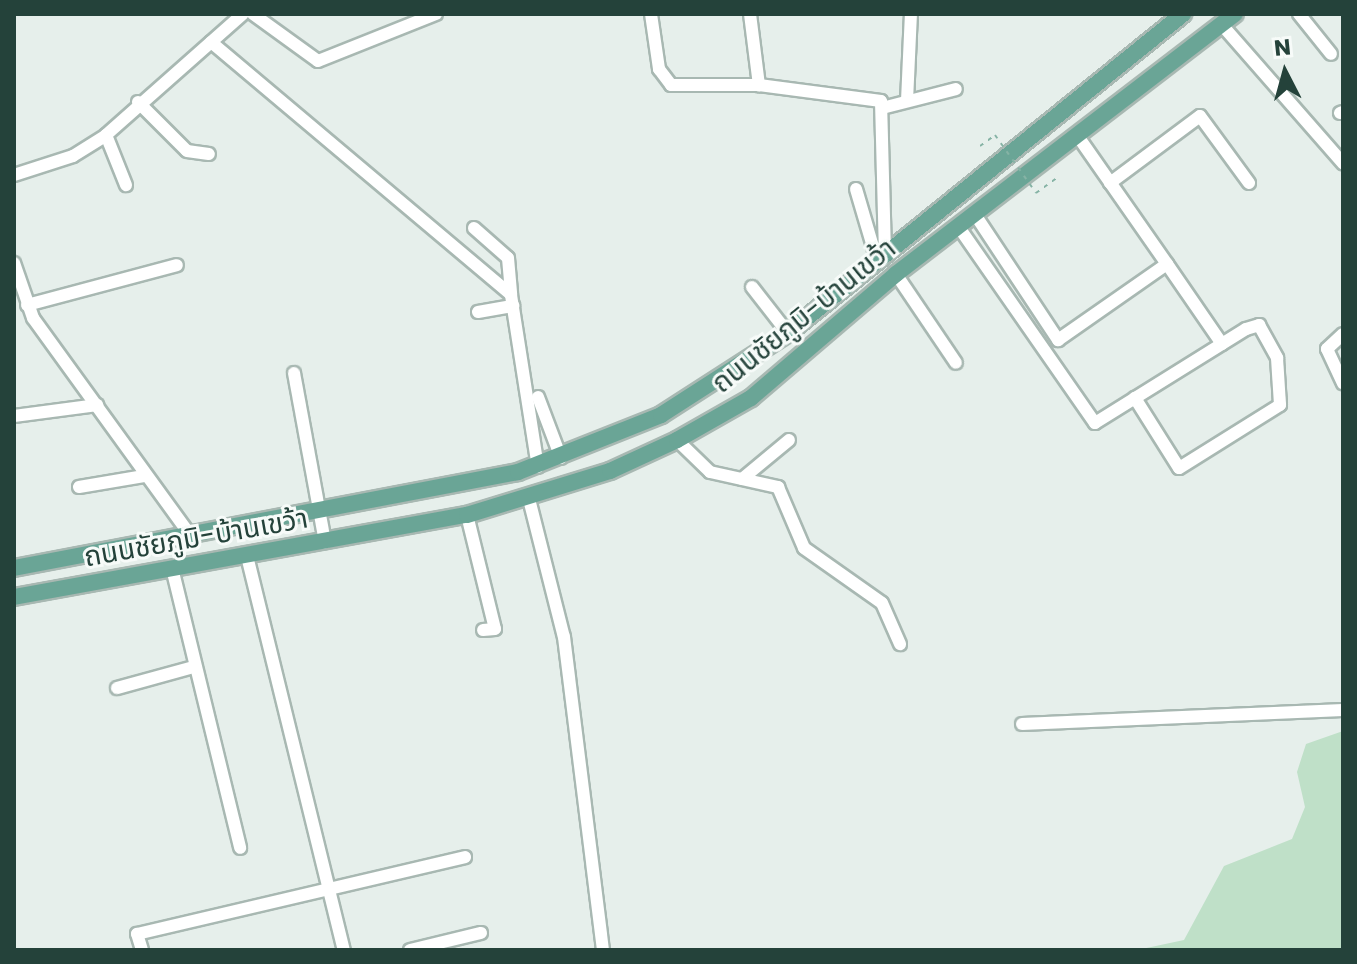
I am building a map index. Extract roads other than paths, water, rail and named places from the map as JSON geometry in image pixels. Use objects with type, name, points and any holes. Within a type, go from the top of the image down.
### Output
[{"type":"main road","name":"ถนนชัยภูมิ-บ้านเขว้า","points":[[14,568],[193,539],[538,467],[661,415],[788,333],[880,254],[1176,16]]},
{"type":"main road","name":"ถนนชัยภูมิ-บ้านเขว้า","points":[[14,597],[467,515],[529,499],[677,440],[751,398],[896,274],[958,226],[976,216],[1228,19]]},
{"type":"street","points":[[14,175],[73,156],[106,135],[138,102],[243,14]]},
{"type":"street","points":[[253,14],[318,61],[436,14]]},
{"type":"street","points":[[651,14],[666,83],[759,85],[870,96],[886,107]]},
{"type":"street","points":[[750,14],[759,85]]},
{"type":"street","points":[[907,101],[911,14]]},
{"type":"street","points":[[1299,14],[1331,54]]},
{"type":"street","points":[[1228,19],[1343,163]]},
{"type":"street","points":[[211,42],[512,301]]},
{"type":"street","points":[[886,107],[956,89]]},
{"type":"street","points":[[138,102],[187,151],[209,154]]},
{"type":"street","points":[[880,254],[886,107]]},
{"type":"street","points":[[1110,183],[1200,116],[1249,183]]},
{"type":"street","points":[[106,135],[126,185]]},
{"type":"street","points":[[1077,135],[1222,344]]},
{"type":"street","points":[[856,189],[880,254]]},
{"type":"street","points":[[976,216],[1058,340],[1167,264]]},
{"type":"street","points":[[958,226],[1095,423],[1135,398],[1222,344],[1259,325],[1267,333],[1280,405],[1179,468],[1135,398]]},
{"type":"street","points":[[474,228],[508,258],[538,467]]},
{"type":"street","points":[[14,263],[17,291],[144,476],[193,539]]},
{"type":"street","points":[[27,305],[177,265]]},
{"type":"street","points":[[896,274],[956,363]]},
{"type":"street","points":[[752,287],[788,333]]},
{"type":"street","points":[[478,312],[512,301]]},
{"type":"street","points":[[1343,334],[1327,349],[1343,383]]},
{"type":"street","points":[[294,373],[325,542]]},
{"type":"street","points":[[538,397],[561,458]]},
{"type":"street","points":[[14,416],[97,405]]},
{"type":"street","points":[[677,440],[710,472],[778,487],[804,548],[882,603],[900,644]]},
{"type":"street","points":[[742,479],[789,440]]},
{"type":"street","points":[[79,487],[144,476]]},
{"type":"street","points":[[529,499],[564,637],[603,950]]},
{"type":"street","points":[[467,515],[495,629],[483,630]]},
{"type":"street","points":[[247,556],[344,950]]},
{"type":"street","points":[[172,568],[193,667],[240,848]]},
{"type":"street","points":[[117,688],[193,667]]},
{"type":"street","points":[[1022,724],[1343,710]]},
{"type":"street","points":[[142,950],[137,934],[329,885],[465,857]]},
{"type":"street","points":[[410,950],[481,933]]}]
